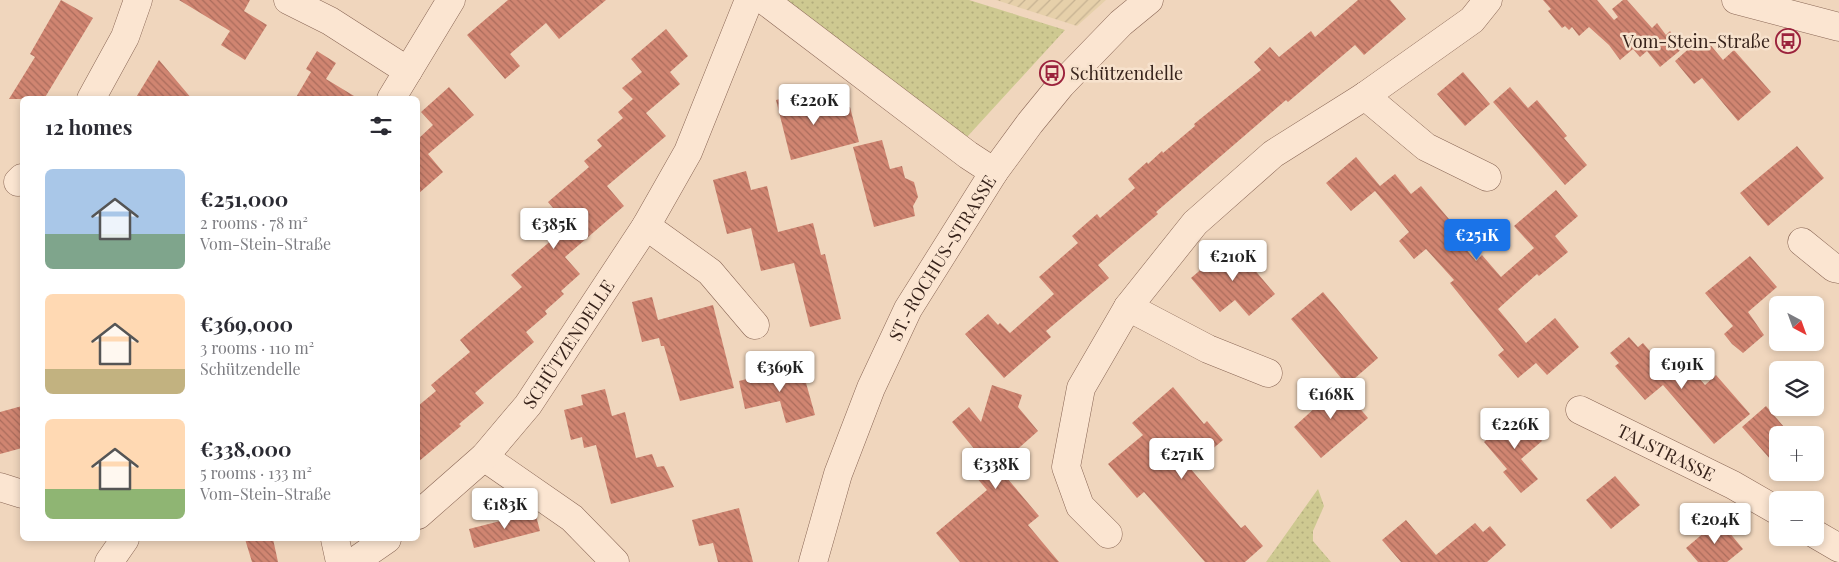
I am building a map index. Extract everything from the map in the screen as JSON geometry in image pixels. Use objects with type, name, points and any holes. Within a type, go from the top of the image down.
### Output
[{"type":"street","points":[[93,96],[125,37],[138,0]]},
{"type":"street","points":[[288,0],[330,22],[408,71]]},
{"type":"street","points":[[393,96],[451,0]]},
{"type":"street","name":"SCHÜTZENDELLE","points":[[420,513],[484,457],[528,405],[646,226],[688,152],[749,0]]},
{"type":"street","points":[[764,0],[968,155],[994,172]]},
{"type":"street","name":"ST.-ROCHUS-STRASSE","points":[[813,562],[838,474],[871,388],[904,318],[994,172],[1030,123],[1061,86],[1121,23],[1149,0]]},
{"type":"street","points":[[1108,534],[1080,506],[1066,467],[1081,388],[1128,307],[1195,223],[1273,154],[1365,96],[1472,20],[1488,0]]},
{"type":"street","points":[[1736,0],[1839,28]]},
{"type":"street","points":[[1365,96],[1426,147],[1487,177]]},
{"type":"street","points":[[646,226],[710,272],[756,325]]},
{"type":"street","points":[[1802,242],[1834,268],[1839,269]]},
{"type":"street","points":[[1128,307],[1208,349],[1268,373]]},
{"type":"street","name":"TALSTRASSE","points":[[1580,410],[1734,485],[1769,506]]},
{"type":"street","points":[[484,457],[572,518],[615,562]]},
{"type":"street","points":[[0,487],[20,493]]},
{"type":"street","points":[[1824,539],[1839,548]]},
{"type":"street","points":[[335,541],[340,562]]},
{"type":"street","points":[[354,562],[384,541]]},
{"type":"shaded area","points":[[787,0],[969,0],[1065,30],[967,137]]},
{"type":"shaded area","points":[[996,0],[1106,0],[1077,26]]},
{"type":"shaded area","points":[[1318,489],[1324,506],[1313,531],[1313,541],[1331,562],[1266,562]]},
{"type":"building","points":[[61,0],[93,18],[46,96],[20,96],[20,99],[9,99],[35,57],[30,54]]},
{"type":"building","points":[[179,0],[250,0],[244,11],[267,25],[245,60],[221,45],[230,31]]},
{"type":"building","points":[[508,0],[606,0],[559,39],[546,23],[510,54],[520,66],[505,79],[467,35]]},
{"type":"building","points":[[1358,0],[1390,0],[1406,19],[1364,55],[1355,45],[1288,102],[1286,100],[1156,212],[1158,214],[1098,265],[1109,278],[1046,331],[1051,337],[1004,378],[965,334],[988,314],[998,325],[1000,323],[1010,333],[1054,294],[1039,277],[1078,243],[1072,236],[1097,214],[1100,218],[1135,188],[1128,179],[1147,162],[1148,164],[1162,151],[1163,153],[1195,126],[1194,124],[1261,70],[1254,62],[1270,47],[1279,57],[1311,31],[1315,37]]},
{"type":"building","points":[[1543,0],[1597,0],[1614,20],[1618,17],[1612,9],[1623,0],[1627,0],[1652,28],[1657,23],[1666,35],[1670,31],[1683,48],[1660,67],[1647,51],[1640,57],[1633,49],[1620,60],[1609,45],[1589,27],[1579,36],[1572,27],[1569,30],[1565,26],[1562,28],[1548,11],[1551,9]]},
{"type":"building","points":[[666,29],[688,56],[670,72],[680,84],[646,113],[666,136],[607,186],[624,206],[565,257],[580,274],[561,291],[564,294],[545,311],[547,314],[526,332],[534,342],[475,393],[484,403],[459,424],[461,426],[420,460],[420,404],[436,391],[431,385],[470,352],[460,340],[522,287],[511,275],[568,226],[548,202],[589,167],[584,161],[602,146],[597,140],[623,118],[618,112],[633,99],[622,88],[642,72],[631,59]]},
{"type":"building","points":[[1703,36],[1723,60],[1734,50],[1771,92],[1738,121],[1702,78],[1694,84],[1675,61]]},
{"type":"building","points":[[317,51],[336,63],[326,79],[354,96],[297,96],[311,72],[306,69]]},
{"type":"building","points":[[159,60],[189,96],[137,96]]},
{"type":"building","points":[[1463,72],[1490,104],[1465,126],[1437,94]]},
{"type":"building","points":[[449,87],[474,115],[428,154],[443,172],[420,192],[420,137],[433,125],[421,112]]},
{"type":"building","points":[[1510,87],[1528,108],[1537,100],[1567,136],[1564,138],[1587,165],[1565,185],[1493,102]]},
{"type":"building","points":[[815,90],[822,115],[850,107],[859,142],[791,160],[776,100]]},
{"type":"building","points":[[882,140],[890,169],[902,166],[905,178],[914,182],[918,197],[913,206],[915,216],[874,227],[853,147]]},
{"type":"building","points":[[1797,146],[1824,178],[1768,226],[1740,193]]},
{"type":"building","points":[[1356,157],[1380,186],[1395,174],[1411,194],[1421,186],[1454,225],[1449,229],[1476,261],[1482,255],[1501,277],[1534,248],[1514,226],[1556,190],[1578,216],[1555,236],[1568,252],[1539,276],[1537,274],[1498,309],[1526,343],[1555,318],[1579,347],[1547,375],[1536,363],[1518,378],[1498,355],[1504,350],[1450,283],[1454,280],[1426,249],[1414,259],[1399,241],[1409,232],[1375,191],[1351,211],[1326,183]]},
{"type":"building","points":[[746,171],[751,190],[767,186],[778,232],[813,223],[821,255],[825,254],[841,319],[810,327],[794,263],[761,271],[751,228],[727,234],[713,180]]},
{"type":"building","points":[[1232,243],[1275,294],[1249,316],[1235,300],[1220,312],[1191,278]]},
{"type":"building","points":[[1750,256],[1777,287],[1748,312],[1764,335],[1743,353],[1724,334],[1733,326],[1705,293]]},
{"type":"building","points":[[1323,292],[1378,358],[1347,385],[1291,319]]},
{"type":"building","points":[[652,297],[658,320],[713,305],[734,388],[680,401],[664,346],[661,346],[659,338],[642,342],[632,302]]},
{"type":"building","points":[[1629,337],[1638,347],[1643,343],[1671,376],[1686,363],[1705,385],[1716,375],[1750,414],[1714,444],[1663,385],[1645,400],[1615,366],[1619,363],[1610,353]]},
{"type":"building","points":[[801,365],[815,415],[786,423],[780,401],[745,409],[739,381]]},
{"type":"building","points":[[1334,378],[1368,418],[1321,458],[1294,427],[1317,406]]},
{"type":"building","points":[[992,385],[1022,395],[1018,407],[1038,431],[1004,461],[1007,478],[1039,516],[1028,525],[1059,562],[960,562],[936,533],[987,490],[971,471],[990,468],[952,422],[969,407],[981,422]]},
{"type":"building","points":[[1173,387],[1204,424],[1207,421],[1223,440],[1190,468],[1241,528],[1245,525],[1263,546],[1245,562],[1205,562],[1144,492],[1137,498],[1108,464],[1143,435],[1132,423]]},
{"type":"building","points":[[605,389],[612,416],[625,412],[636,458],[652,454],[657,467],[664,466],[674,487],[611,504],[596,445],[584,448],[582,437],[571,440],[564,410],[583,405],[581,395]]},
{"type":"building","points":[[1766,406],[1769,409],[1769,416],[1775,416],[1783,426],[1769,426],[1769,458],[1742,427]]},
{"type":"building","points":[[20,407],[20,449],[0,454],[0,412]]},
{"type":"building","points":[[1518,412],[1542,441],[1521,459],[1538,479],[1521,493],[1503,472],[1507,469],[1484,442]]},
{"type":"building","points":[[1615,476],[1640,505],[1611,529],[1586,500]]},
{"type":"building","points":[[739,508],[753,562],[718,562],[713,543],[699,546],[692,520]]},
{"type":"building","points":[[535,512],[540,531],[474,548],[469,529]]},
{"type":"building","points":[[1406,520],[1436,555],[1475,523],[1483,532],[1490,526],[1506,545],[1487,562],[1401,562],[1382,540]]},
{"type":"building","points":[[1719,520],[1743,549],[1727,562],[1698,562],[1686,548]]},
{"type":"building","points":[[246,541],[273,541],[278,562],[252,562]]},
{"type":"place","name":"Vom-Stein-Straße","points":[[1788,41]]},
{"type":"place","name":"Schützendelle","points":[[1052,73]]}]
